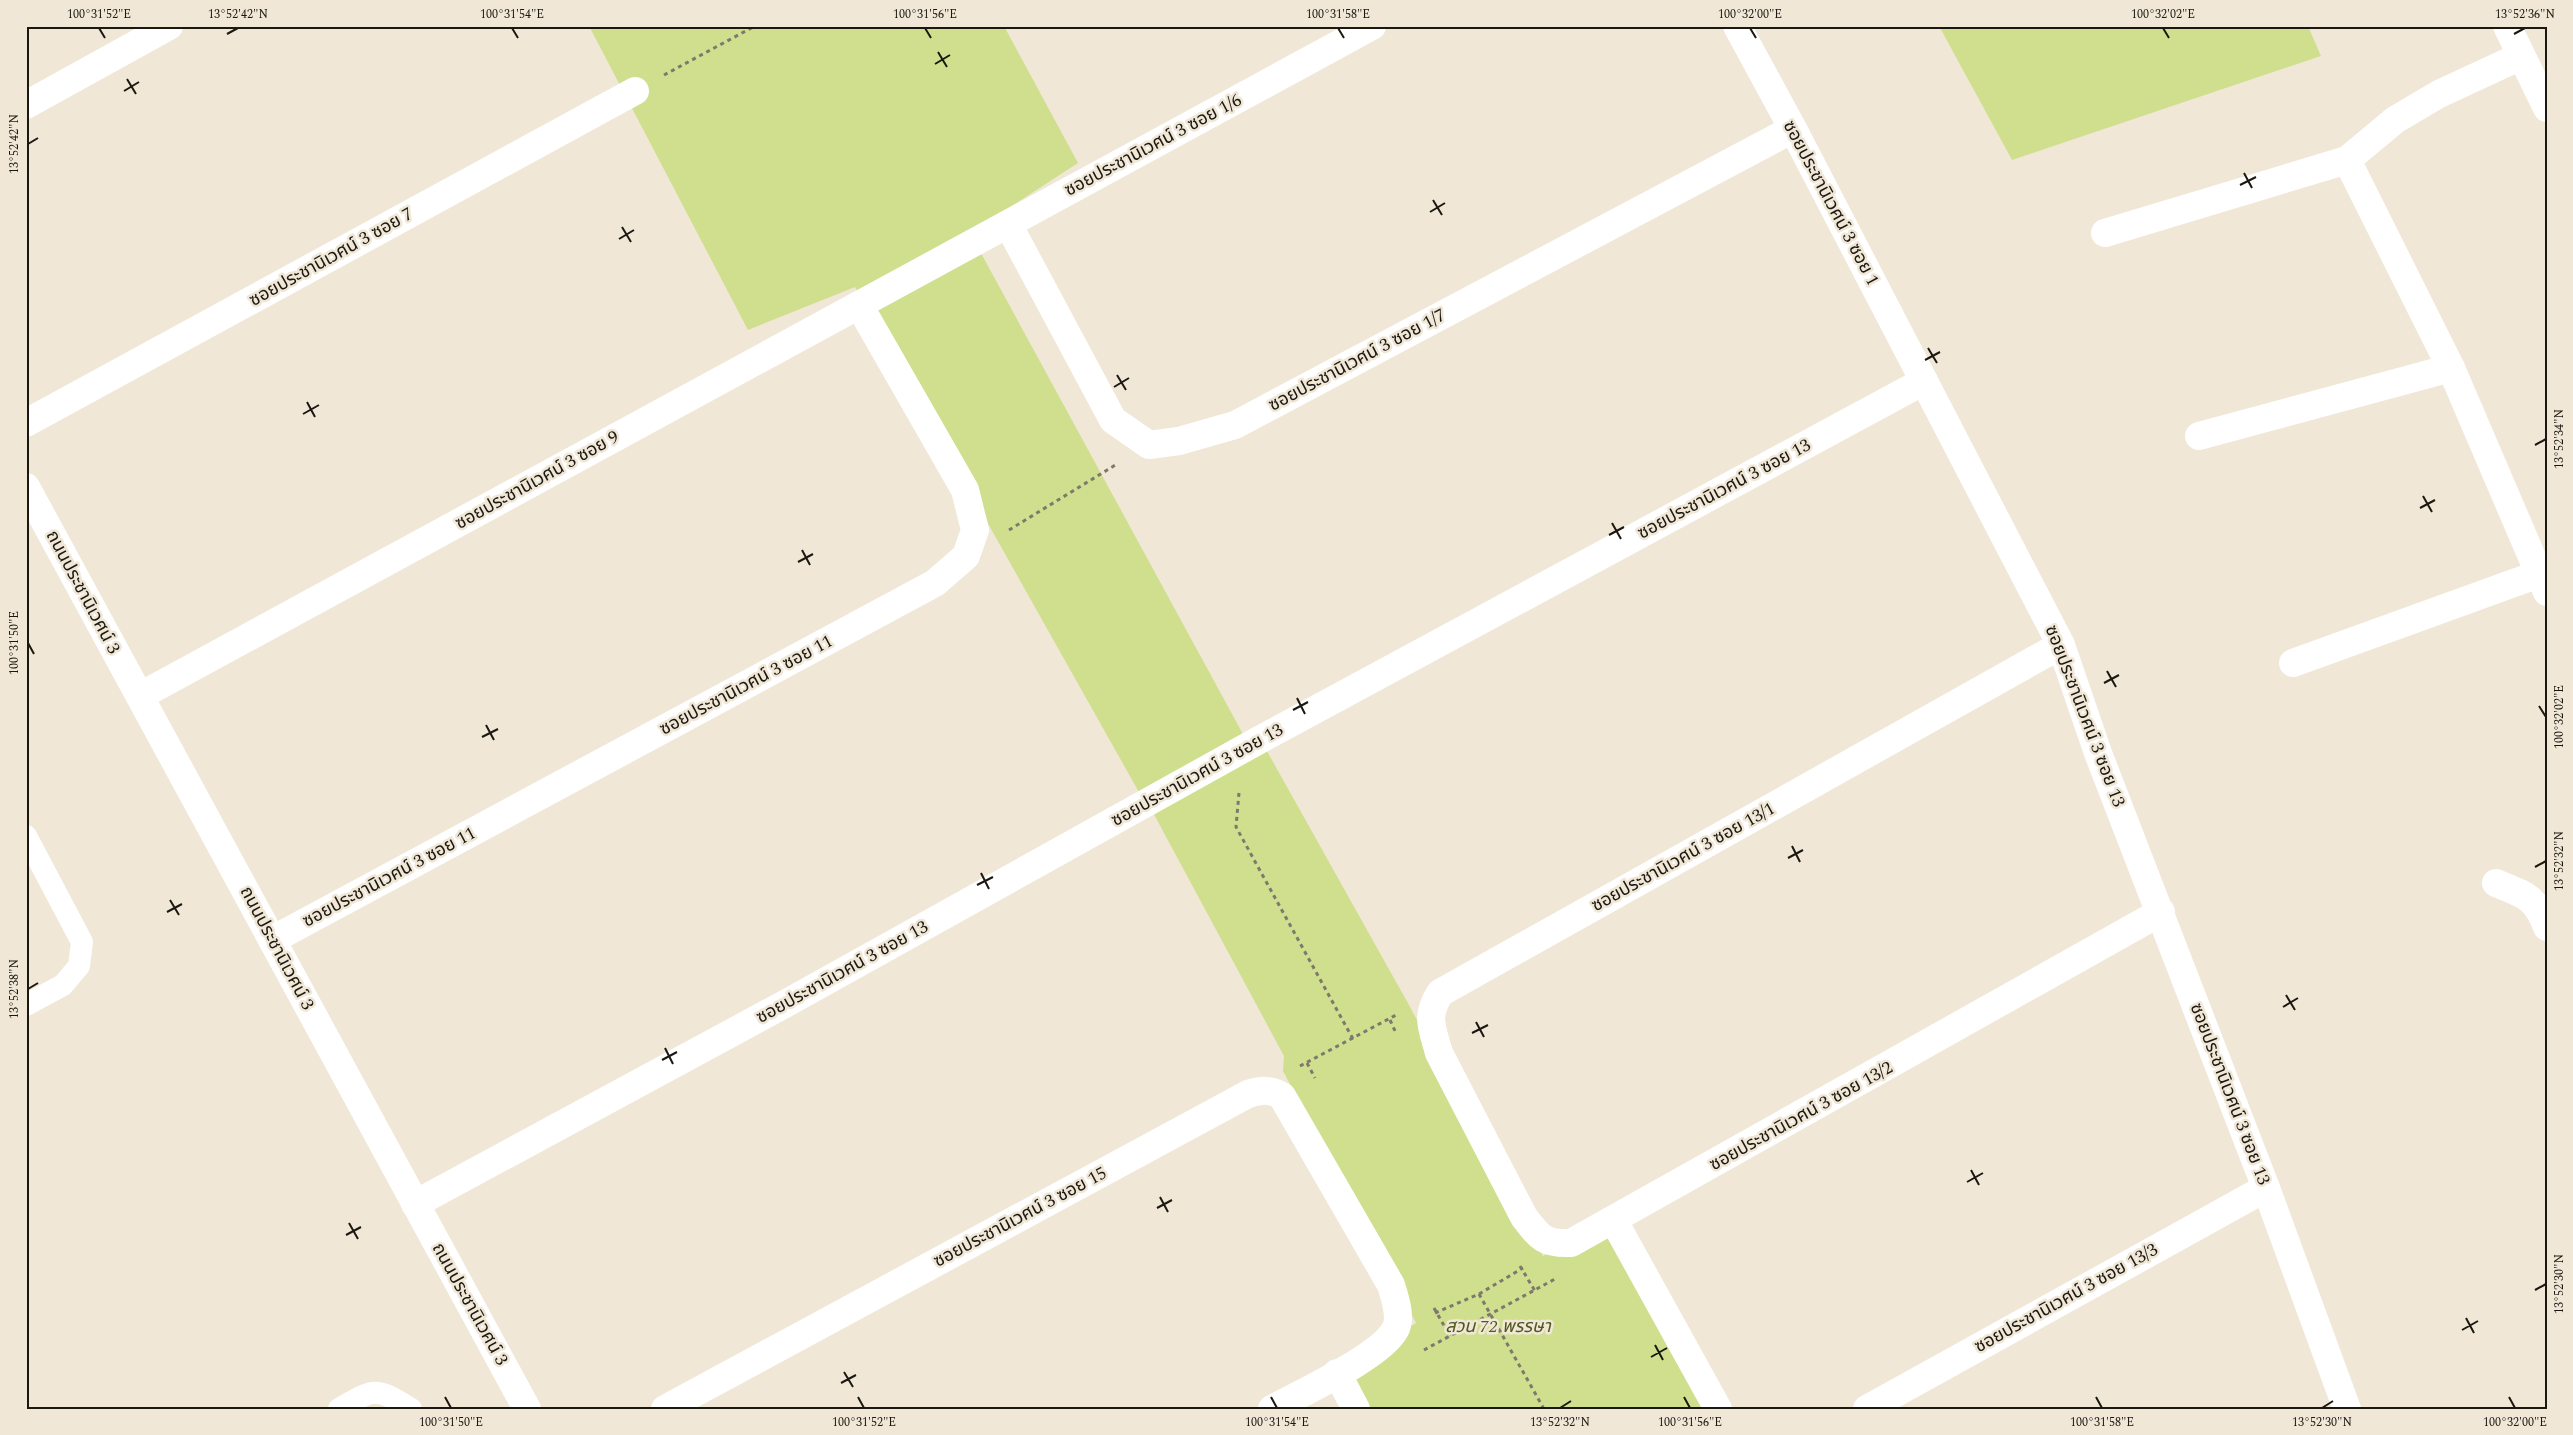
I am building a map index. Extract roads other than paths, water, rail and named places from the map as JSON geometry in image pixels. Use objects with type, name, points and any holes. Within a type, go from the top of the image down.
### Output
[{"type":"street","points":[[26,105],[168,26]]},
{"type":"street","name":"ซอยประชานิเวศน์ 3 ซอย 1/6","points":[[934,265],[1372,26]]},
{"type":"street","name":"ซอยประชานิเวศน์ 3 ซอย 1","points":[[1737,26],[1793,129],[1924,381]]},
{"type":"street","points":[[2507,26],[2547,108]]},
{"type":"street","points":[[2105,233],[2347,160],[2395,120],[2439,94],[2521,56]]},
{"type":"street","name":"ซอยประชานิเวศน์ 3 ซอย 7","points":[[26,423],[635,91]]},
{"type":"street","name":"ซอยประชานิเวศน์ 3 ซอย 1/7","points":[[1008,224],[1113,420],[1149,444],[1179,441],[1235,425],[1793,129]]},
{"type":"street","points":[[2293,663],[2543,583],[2451,368],[2347,160]]},
{"type":"street","name":"ซอยประชานิเวศน์ 3 ซอย 9","points":[[140,696],[934,265]]},
{"type":"street","name":"ซอยประชานิเวศน์ 3 ซอย 11","points":[[272,940],[936,583],[966,556],[975,530],[964,490],[859,305]]},
{"type":"street","points":[[2199,436],[2451,368]]},
{"type":"street","name":"ซอยประชานิเวศน์ 3 ซอย 13","points":[[415,1204],[783,1005],[1261,739],[1924,381],[2061,645],[2098,754],[2161,912],[2266,1188],[2347,1409]]},
{"type":"street","name":"ถนนประชานิเวศน์ 3","points":[[26,487],[415,1204],[520,1406]]},
{"type":"street","name":"ซอยประชานิเวศน์ 3 ซอย 13/1","points":[[1482,1135],[1439,1052],[1434,1034],[1431,1008],[1440,993],[2061,645]]},
{"type":"street","points":[[2496,883],[2530,897],[2545,918]]},
{"type":"street","name":"ซอยประชานิเวศน์ 3 ซอย 13/2","points":[[1482,1135],[1524,1217],[1535,1232],[1551,1244],[1571,1243],[1614,1221],[2161,912]]},
{"type":"street","name":"ซอยประชานิเวศน์ 3 ซอย 15","points":[[665,1409],[1248,1094],[1260,1090],[1272,1091],[1282,1096],[1391,1285],[1397,1305],[1396,1329],[1382,1346],[1338,1373],[1272,1409]]},
{"type":"street","name":"ซอยประชานิเวศน์ 3 ซอย 13/3","points":[[1867,1409],[2266,1188]]},
{"type":"street","points":[[1614,1221],[1718,1409]]},
{"type":"street","points":[[1338,1373],[1356,1409]]},
{"type":"lane","points":[[26,836],[82,942],[78,966],[63,985],[26,1005]]},
{"type":"lane","points":[[339,1409],[368,1393],[380,1392],[411,1409]]},
{"type":"park label","name":"สวน 72 พรรษา","points":[[1498,1326]]}]
